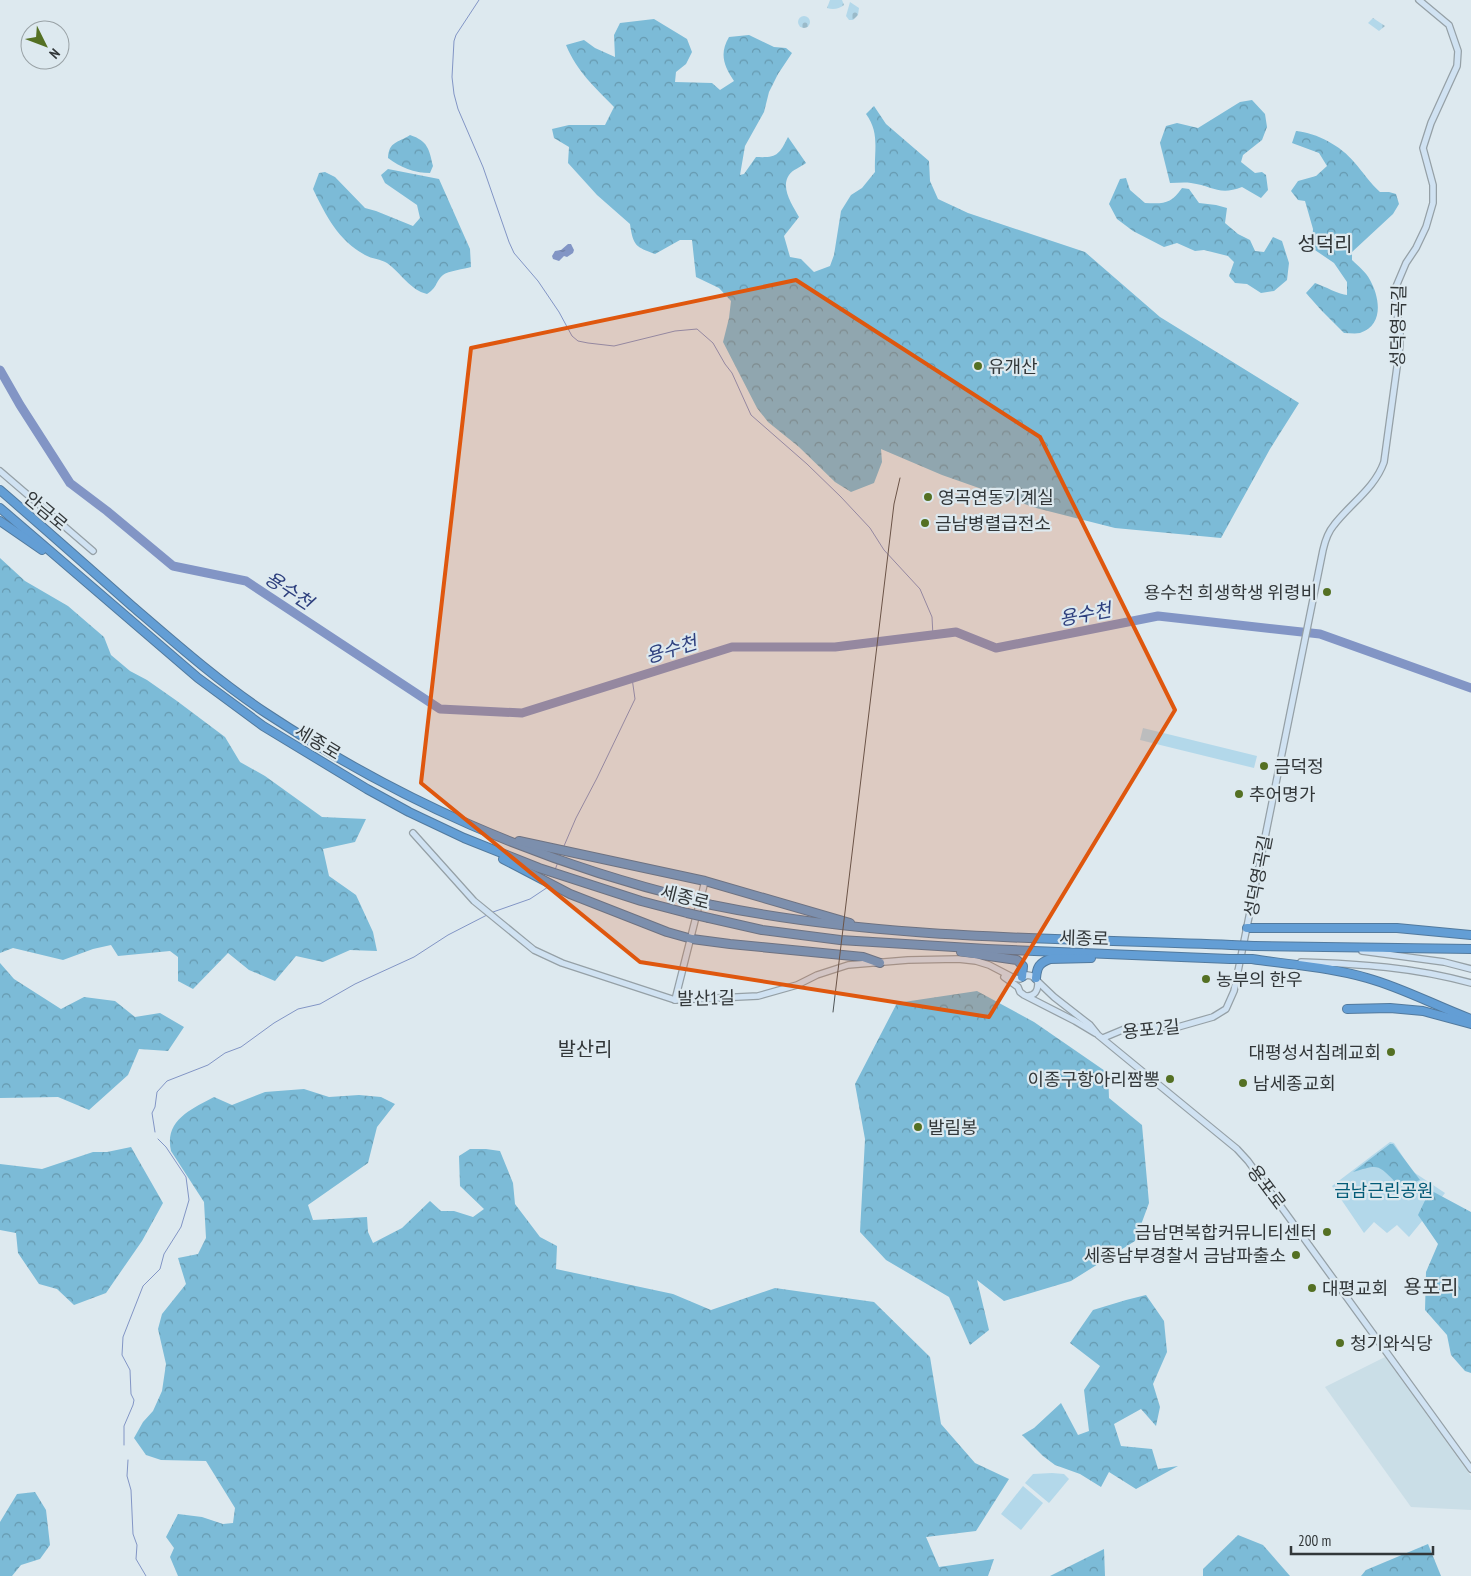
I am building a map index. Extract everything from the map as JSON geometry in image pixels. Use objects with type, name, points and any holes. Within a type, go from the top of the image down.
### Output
[{"type":"highway","name":"세종로","points":[[0,490],[182,649],[265,713],[376,780],[470,826],[544,851],[581,868],[644,888],[767,916],[867,928],[932,933],[1254,946],[1471,949]]},
{"type":"highway","name":"세종로","points":[[0,508],[173,658],[263,726],[409,812],[537,872],[687,913],[762,930],[840,940],[929,946],[1252,960],[1322,969],[1367,978],[1412,994],[1471,1019]]},
{"type":"highway","points":[[0,521],[84,581]]},
{"type":"highway","points":[[544,851],[586,857],[705,882],[867,928]]},
{"type":"highway","points":[[537,872],[570,894],[659,929],[692,939],[863,957],[880,963]]},
{"type":"highway","points":[[1247,928],[1397,928],[1471,934]]},
{"type":"highway","points":[[929,946],[1017,960],[1023,966],[1021,978]]},
{"type":"highway","points":[[1037,980],[1040,964],[1050,959],[1148,956]]},
{"type":"highway","points":[[1347,1009],[1390,1008],[1423,1011],[1471,1024]]},
{"type":"main road","name":"성덕영곡길","points":[[1227,1007],[1236,984],[1312,602],[1327,536],[1333,526],[1366,492],[1380,473],[1384,462],[1400,345],[1400,325],[1396,312],[1395,289],[1406,263],[1426,228],[1432,202],[1432,185],[1423,148],[1432,123],[1458,66],[1458,51],[1449,25],[1418,0]]},
{"type":"main road","name":"안금로","points":[[0,470],[93,550]]},
{"type":"main road","name":"발산1길","points":[[412,833],[474,901],[521,941],[549,958],[675,1000],[758,996],[797,985],[817,975],[848,965],[908,960],[958,959],[989,965]]},
{"type":"main road","points":[[675,1000],[705,882]]},
{"type":"main road","points":[[1289,946],[1349,949],[1400,955],[1444,962],[1471,969]]},
{"type":"main road","points":[[1266,962],[1399,967],[1439,974],[1471,983]]},
{"type":"main road","points":[[989,965],[1008,976],[1021,978],[1027,975],[1037,980],[1054,998],[1090,1026],[1100,1037]]},
{"type":"main road","points":[[989,965],[1018,987],[1020,992],[1100,1037]]},
{"type":"main road","points":[[1018,987],[1021,978]]},
{"type":"main road","points":[[1028,996],[1037,991],[1037,980]]},
{"type":"main road","name":"용포2길","points":[[1100,1037],[1127,1028],[1165,1028],[1194,1023],[1213,1017],[1227,1007]]},
{"type":"main road","name":"용포로","points":[[1100,1037],[1248,1160],[1471,1469]]},
{"type":"highlighted area","points":[[796,280],[1040,437],[1175,710],[989,1017],[640,962],[421,783],[471,348]]},
{"type":"shaded area","points":[[1385,1357],[1471,1476],[1471,1510],[1411,1507],[1325,1387]]},
{"type":"green space","points":[[830,0],[842,0],[844,5],[836,9],[827,8]]},
{"type":"green space","points":[[850,2],[859,8],[858,15],[853,20],[849,20],[846,16]]},
{"type":"green space","points":[[806,16],[809,17],[809,27],[802,28],[799,27],[798,20],[799,17]]},
{"type":"green space","points":[[1373,18],[1385,26],[1379,31],[1368,23]]},
{"type":"green space","points":[[654,19],[687,39],[692,52],[686,64],[676,72],[675,82],[712,83],[720,90],[734,81],[724,60],[724,49],[729,37],[749,35],[774,47],[786,48],[792,53],[778,74],[769,92],[764,112],[745,146],[740,175],[744,174],[756,157],[769,157],[779,152],[788,137],[806,163],[792,172],[787,180],[788,197],[799,217],[784,236],[790,257],[801,259],[814,272],[830,266],[834,255],[841,211],[851,195],[862,188],[875,172],[875,135],[866,114],[874,106],[886,124],[929,161],[930,181],[938,199],[968,213],[1085,252],[1160,317],[1299,403],[1270,449],[1221,538],[1115,528],[1036,508],[942,475],[881,449],[882,462],[874,483],[851,492],[835,482],[799,447],[768,422],[757,408],[723,342],[731,301],[719,288],[696,277],[692,240],[680,240],[655,254],[636,245],[632,237],[630,224],[597,195],[568,163],[569,147],[554,138],[552,129],[569,125],[605,125],[614,107],[581,71],[570,55],[566,45],[584,40],[595,48],[615,57],[614,35],[620,23]]},
{"type":"green space","points":[[1252,100],[1265,114],[1267,127],[1262,140],[1243,155],[1241,162],[1255,173],[1262,172],[1266,175],[1268,190],[1261,198],[1242,187],[1227,191],[1216,190],[1199,184],[1170,183],[1160,143],[1166,126],[1177,123],[1198,128],[1240,102]]},
{"type":"green space","points":[[1296,131],[1312,134],[1328,141],[1349,156],[1380,192],[1396,194],[1399,204],[1393,214],[1352,252],[1352,260],[1368,277],[1378,303],[1378,310],[1373,324],[1360,333],[1344,333],[1306,293],[1315,283],[1347,295],[1347,282],[1334,263],[1312,248],[1313,229],[1305,201],[1298,200],[1291,191],[1298,181],[1316,176],[1327,166],[1319,153],[1292,143]]},
{"type":"green space","points":[[410,135],[421,140],[427,146],[433,166],[430,173],[408,169],[388,158],[392,145]]},
{"type":"green space","points":[[388,169],[439,179],[470,249],[471,267],[443,275],[427,294],[416,289],[387,263],[365,255],[347,242],[328,218],[313,189],[319,173],[325,172],[335,177],[365,208],[413,226],[420,218],[417,205],[385,183],[381,175]]},
{"type":"green space","points":[[1126,178],[1130,190],[1145,203],[1166,202],[1174,197],[1182,188],[1189,189],[1199,203],[1227,208],[1225,223],[1238,234],[1250,240],[1255,251],[1264,252],[1273,237],[1282,241],[1289,263],[1287,280],[1274,291],[1261,293],[1247,284],[1235,283],[1229,276],[1234,262],[1228,256],[1204,250],[1195,251],[1177,243],[1164,247],[1133,231],[1117,219],[1109,204],[1120,179]]},
{"type":"green space","points":[[0,558],[25,581],[68,606],[104,637],[111,655],[130,671],[147,680],[225,737],[240,762],[265,776],[322,817],[366,819],[355,842],[323,849],[329,876],[356,895],[373,932],[377,951],[350,950],[323,962],[296,956],[275,981],[249,970],[228,953],[193,989],[178,981],[178,957],[170,951],[118,956],[111,945],[93,949],[63,960],[13,948],[0,953]]},
{"type":"green space","points":[[1143,728],[1257,756],[1254,768],[1140,740]]},
{"type":"green space","points":[[0,963],[14,979],[61,1009],[84,997],[115,1001],[135,1017],[160,1013],[184,1027],[168,1051],[139,1049],[128,1075],[89,1110],[58,1097],[0,1098]]},
{"type":"green space","points":[[977,991],[1034,1022],[1108,1073],[1109,1098],[1142,1125],[1149,1203],[1135,1241],[1071,1281],[1004,1301],[977,1280],[989,1330],[970,1345],[949,1297],[886,1260],[860,1232],[865,1139],[855,1084],[897,1003]]},
{"type":"green space","points":[[304,1089],[329,1097],[359,1095],[381,1097],[395,1104],[377,1127],[368,1163],[308,1205],[313,1220],[367,1217],[368,1232],[373,1243],[402,1228],[430,1201],[441,1211],[454,1211],[473,1217],[484,1209],[460,1186],[459,1156],[470,1149],[486,1149],[500,1151],[513,1183],[515,1204],[540,1237],[557,1246],[556,1269],[673,1294],[711,1310],[775,1288],[874,1302],[930,1357],[941,1424],[975,1463],[1009,1479],[976,1531],[926,1537],[939,1567],[994,1559],[988,1576],[178,1576],[170,1557],[174,1548],[166,1537],[178,1514],[202,1517],[223,1524],[233,1523],[235,1508],[206,1461],[161,1460],[146,1455],[134,1438],[143,1422],[153,1411],[162,1391],[166,1364],[158,1329],[162,1314],[186,1284],[178,1258],[198,1254],[206,1238],[204,1202],[171,1151],[170,1140],[172,1131],[176,1123],[189,1111],[214,1097],[232,1105],[265,1092]]},
{"type":"green space","name":"금남근린공원","points":[[1390,1142],[1394,1143],[1412,1171],[1445,1193],[1409,1237],[1397,1225],[1387,1233],[1374,1222],[1364,1233],[1332,1186]]},
{"type":"green space","points":[[1390,1144],[1393,1144],[1420,1180],[1412,1183],[1396,1183],[1377,1167],[1353,1172]]},
{"type":"green space","points":[[131,1147],[163,1203],[142,1241],[106,1293],[74,1305],[57,1289],[39,1284],[18,1253],[16,1233],[0,1230],[0,1164],[42,1169],[93,1152],[107,1152]]},
{"type":"green space","points":[[1430,1190],[1471,1212],[1471,1373],[1465,1371],[1451,1355],[1447,1335],[1425,1310],[1426,1272],[1438,1244],[1418,1215]]},
{"type":"green space","points":[[1146,1295],[1164,1321],[1167,1352],[1153,1384],[1160,1407],[1156,1426],[1141,1409],[1114,1424],[1121,1446],[1152,1449],[1158,1469],[1178,1466],[1136,1489],[1109,1472],[1101,1487],[1080,1474],[1055,1465],[1022,1435],[1034,1428],[1061,1403],[1078,1435],[1089,1431],[1084,1390],[1100,1366],[1070,1343],[1093,1310]]},
{"type":"green space","points":[[1033,1474],[1064,1474],[1069,1479],[1049,1503],[1025,1483]]},
{"type":"green space","points":[[1023,1486],[1043,1503],[1021,1530],[1001,1514]]},
{"type":"green space","points":[[35,1492],[46,1510],[50,1545],[40,1559],[21,1565],[12,1576],[0,1576],[0,1522],[17,1494]]},
{"type":"green space","points":[[1238,1535],[1263,1545],[1290,1576],[1203,1576],[1203,1569]]},
{"type":"green space","points":[[1428,1544],[1441,1576],[1361,1576],[1366,1570]]},
{"type":"green space","points":[[1104,1549],[1105,1576],[1050,1576]]},
{"type":"water","points":[[568,244],[571,244],[574,250],[573,253],[567,257],[564,256],[559,261],[553,259],[552,256],[555,251],[561,250]]},
{"type":"waterway","points":[[479,0],[454,41],[452,77],[458,109],[483,167],[514,253],[538,281],[559,312],[572,336],[578,341],[614,346],[675,331],[697,329],[713,343],[732,373],[751,415],[841,497],[870,528],[884,550],[920,589],[932,617],[933,636]]},
{"type":"waterway","name":"용수천","points":[[0,370],[70,483],[173,566],[246,581],[440,709],[522,713],[732,647],[835,647],[956,632],[996,648],[1158,616],[1320,634],[1471,688]]},
{"type":"waterway","points":[[564,846],[635,699],[632,678]]},
{"type":"waterway","points":[[555,870],[558,862]]},
{"type":"waterway","points":[[493,912],[530,899],[548,887]]},
{"type":"waterway","points":[[155,1132],[152,1113],[155,1107],[157,1092],[167,1081],[208,1065],[225,1053],[241,1047],[274,1023],[298,1009],[320,1004],[355,984],[414,957],[448,935],[487,915]]},
{"type":"waterway","points":[[124,1445],[124,1426],[134,1400],[131,1394],[130,1370],[122,1355],[123,1337],[143,1286],[160,1269],[164,1254],[181,1227],[189,1200],[186,1177],[166,1147],[158,1139]]},
{"type":"waterway","points":[[128,1460],[127,1476],[131,1490],[133,1534],[137,1545],[136,1559],[146,1576]]},
{"type":"railway","points":[[833,1012],[894,504],[900,478]]},
{"type":"place","name":"유개산","points":[[978,366]]},
{"type":"place","name":"영곡연동기계실","points":[[928,497]]},
{"type":"place","name":"금남병렬급전소","points":[[925,523]]},
{"type":"place","name":"용수천 희생학생 위령비","points":[[1327,592]]},
{"type":"place","name":"금덕정","points":[[1264,766]]},
{"type":"place","name":"추어명가","points":[[1239,794]]},
{"type":"place","name":"농부의 한우","points":[[1206,979]]},
{"type":"place","name":"대평성서침례교회","points":[[1391,1052]]},
{"type":"place","name":"이종구항아리짬뽕","points":[[1170,1079]]},
{"type":"place","name":"남세종교회","points":[[1243,1083]]},
{"type":"place","name":"발림봉","points":[[918,1127]]},
{"type":"place","name":"금남면복합커뮤니티센터","points":[[1327,1232]]},
{"type":"place","name":"세종남부경찰서 금남파출소","points":[[1296,1255]]},
{"type":"place","name":"대평교회","points":[[1312,1288]]},
{"type":"place","name":"청기와식당","points":[[1340,1343]]},
{"type":"district","name":"성덕리","points":[[1325,244]]},
{"type":"district","name":"발산리","points":[[585,1049]]},
{"type":"district","name":"용포리","points":[[1431,1287]]}]
